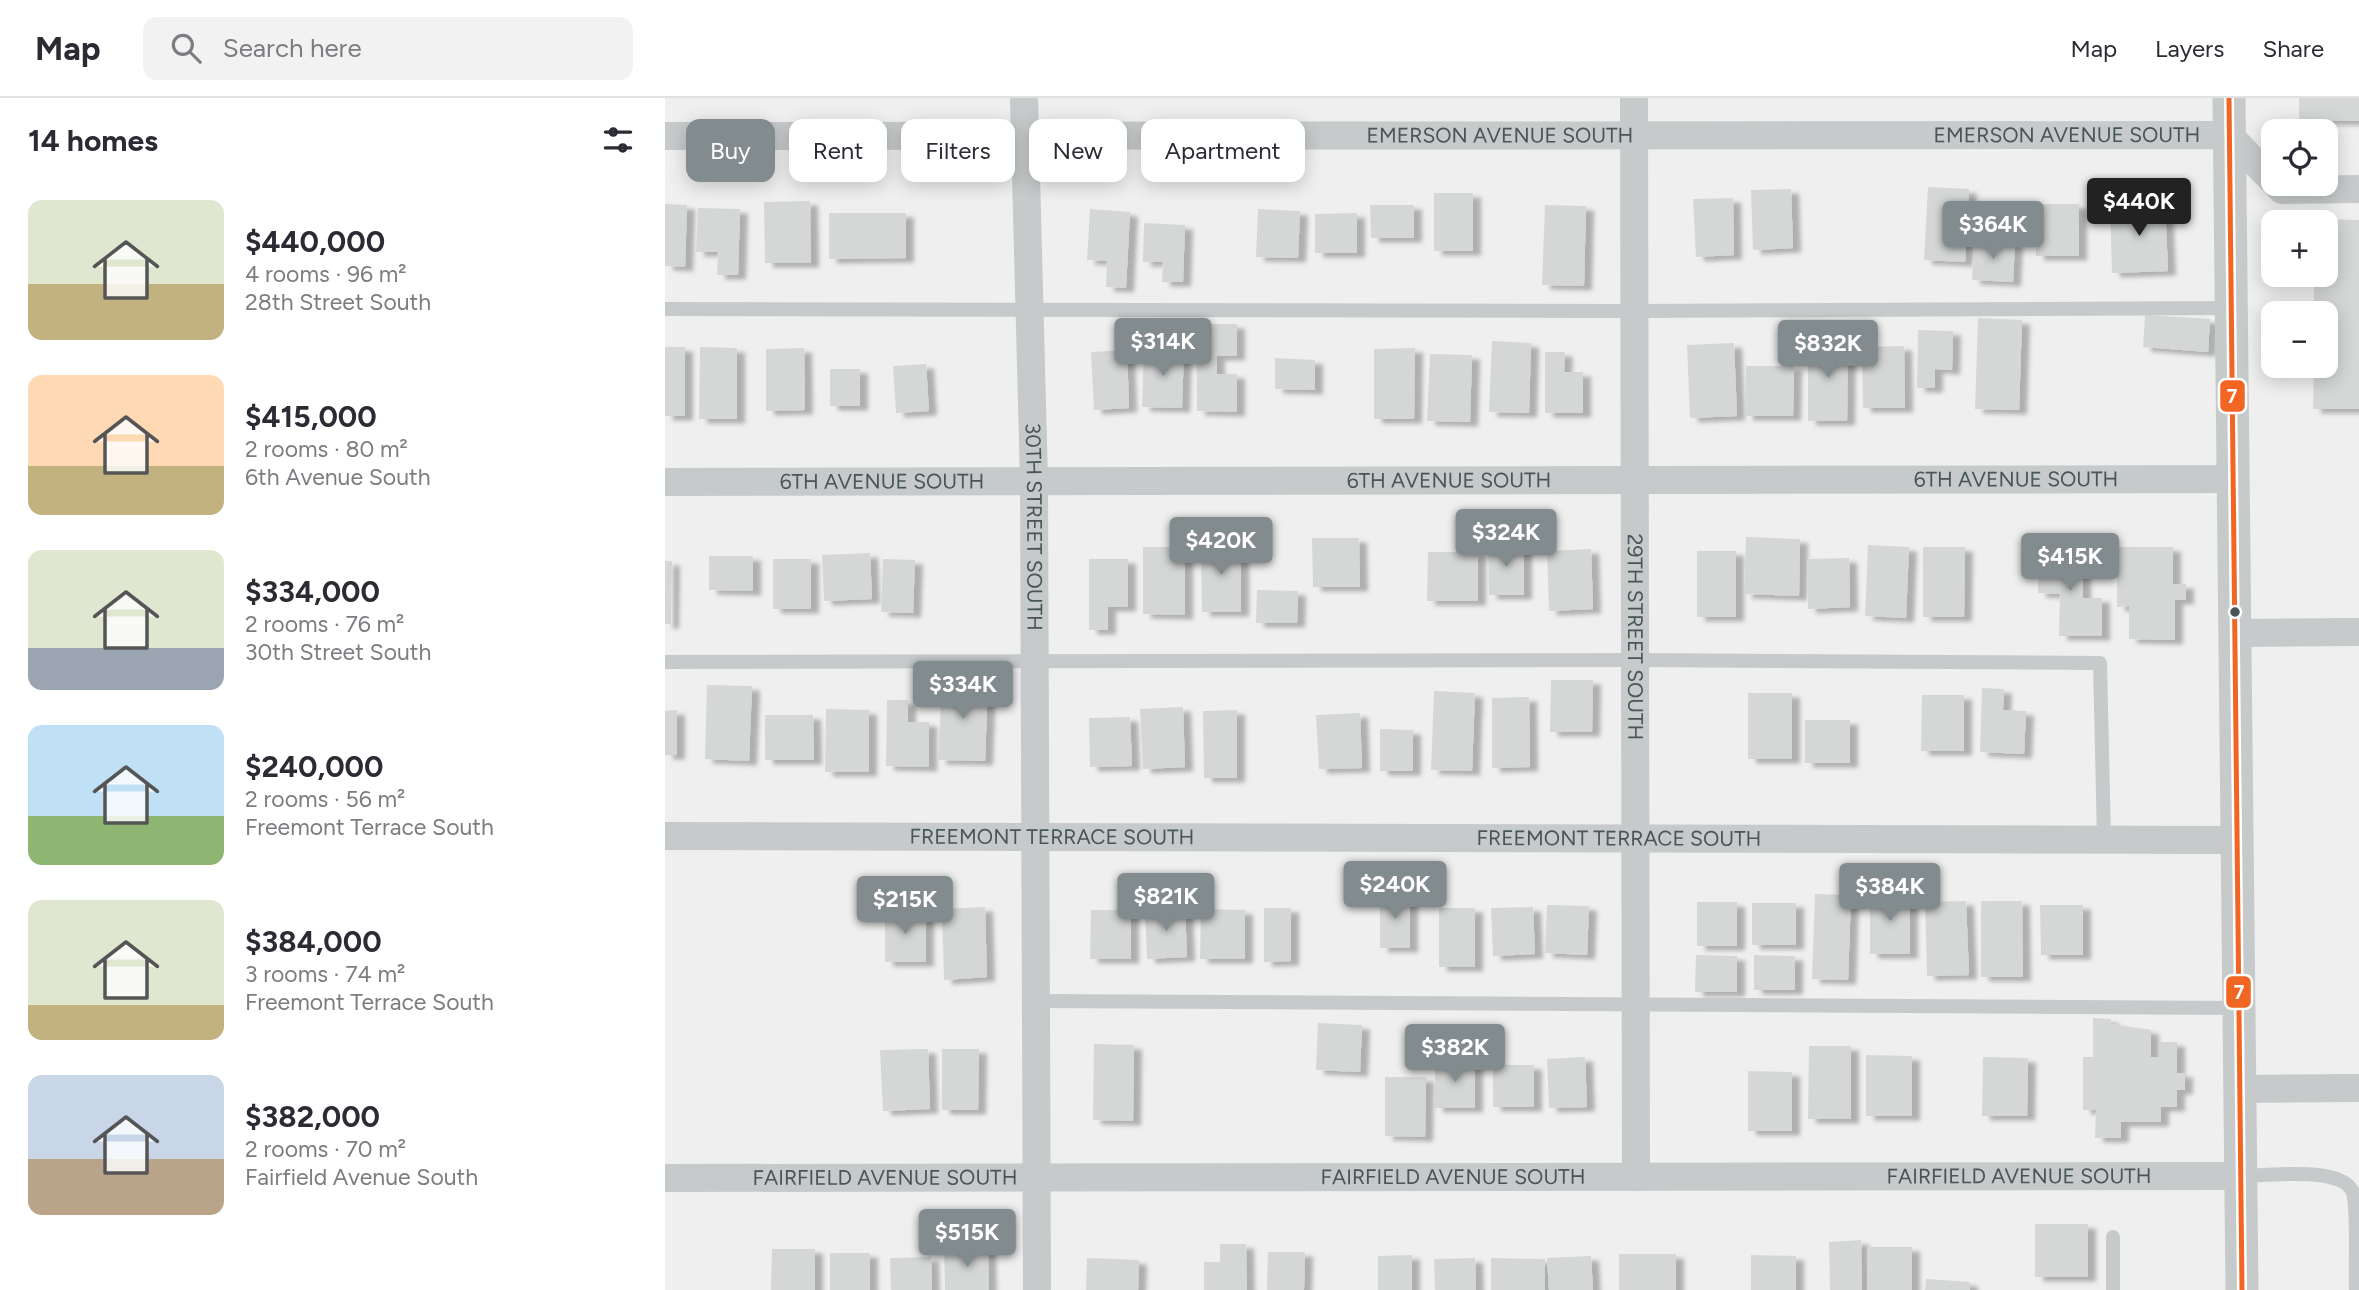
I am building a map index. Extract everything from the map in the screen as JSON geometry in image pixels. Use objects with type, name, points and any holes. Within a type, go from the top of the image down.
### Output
[{"type":"street","name":"30TH STREET SOUTH","points":[[1024,98],[1034,481],[1037,1290]]},
{"type":"street","name":"29TH STREET SOUTH","points":[[1634,98],[1636,1177]]},
{"type":"street","points":[[2229,98],[2242,1290]]},
{"type":"street","name":"EMERSON AVENUE SOUTH","points":[[665,135],[2229,135],[2261,168]]},
{"type":"street","name":"EMERSON AVENUE SOUTH","points":[[2338,189],[2359,189]]},
{"type":"street","name":"6TH AVENUE SOUTH","points":[[665,482],[2233,479]]},
{"type":"street","points":[[2235,633],[2359,632]]},
{"type":"street","name":"FREEMONT TERRACE SOUTH","points":[[665,836],[2237,839]]},
{"type":"street","points":[[2240,1089],[2359,1088]]},
{"type":"street","name":"FAIRFIELD AVENUE SOUTH","points":[[665,1178],[2241,1176]]},
{"type":"lane","points":[[665,309],[1028,308],[1634,312],[2231,308]]},
{"type":"lane","points":[[665,662],[1635,660],[2100,663],[2104,839]]},
{"type":"lane","points":[[1037,1001],[2239,1008]]},
{"type":"lane","points":[[2241,1176],[2321,1175],[2359,1179]]},
{"type":"lane","points":[[2341,1179],[2353,1192],[2356,1290]]},
{"type":"lane","points":[[2113,1237],[2113,1290]]},
{"type":"building","points":[[2299,98],[2359,98],[2359,121],[2299,119]]},
{"type":"building","points":[[1928,187],[1969,189],[1965,262],[1924,260]]},
{"type":"building","points":[[1791,189],[1793,248],[1753,250],[1751,190]]},
{"type":"building","points":[[1434,193],[1473,193],[1473,251],[1434,251]]},
{"type":"building","points":[[1733,198],[1734,255],[1696,257],[1693,199]]},
{"type":"building","points":[[810,201],[811,263],[765,263],[764,202]]},
{"type":"building","points":[[2165,203],[2168,271],[2112,273],[2110,205]]},
{"type":"building","points":[[665,204],[687,205],[685,267],[665,266]]},
{"type":"building","points":[[2036,204],[2079,204],[2079,256],[2036,256]]},
{"type":"building","points":[[1370,205],[1414,205],[1414,238],[1371,238]]},
{"type":"building","points":[[1545,205],[1586,206],[1584,286],[1542,285]]},
{"type":"building","points":[[698,208],[740,209],[738,275],[717,275],[718,252],[696,252]]},
{"type":"building","points":[[1090,209],[1130,212],[1126,288],[1106,287],[1107,261],[1087,260]]},
{"type":"building","points":[[1258,209],[1300,211],[1298,258],[1256,257]]},
{"type":"building","points":[[829,213],[906,213],[906,258],[829,259]]},
{"type":"building","points":[[1357,213],[1357,253],[1315,253],[1315,214]]},
{"type":"building","points":[[2338,220],[2359,220],[2359,409],[2313,409],[2314,378],[2338,378],[2338,301],[2314,301],[2314,287],[2338,287]]},
{"type":"building","points":[[1144,223],[1185,225],[1183,282],[1162,282],[1163,262],[1143,262]]},
{"type":"building","points":[[1974,239],[2015,242],[2013,282],[1972,280]]},
{"type":"building","points":[[2145,315],[2210,319],[2208,352],[2143,347]]},
{"type":"building","points":[[1978,318],[2022,320],[2019,410],[1975,409]]},
{"type":"building","points":[[1196,324],[1237,324],[1237,356],[1217,356],[1217,374],[1237,374],[1237,412],[1197,411]]},
{"type":"building","points":[[1918,330],[1953,331],[1952,370],[1935,369],[1935,388],[1917,388]]},
{"type":"building","points":[[1808,340],[1848,340],[1847,421],[1808,421]]},
{"type":"building","points":[[1492,341],[1531,343],[1529,413],[1489,412]]},
{"type":"building","points":[[1734,343],[1737,416],[1690,418],[1687,345]]},
{"type":"building","points":[[1904,346],[1905,408],[1863,408],[1862,347]]},
{"type":"building","points":[[665,347],[685,347],[685,416],[665,416]]},
{"type":"building","points":[[700,347],[737,348],[737,419],[699,419]]},
{"type":"building","points":[[804,348],[805,410],[766,411],[766,349]]},
{"type":"building","points":[[1144,348],[1184,349],[1182,408],[1142,407]]},
{"type":"building","points":[[1415,348],[1414,419],[1374,419],[1374,349]]},
{"type":"building","points":[[1127,350],[1129,408],[1094,410],[1091,352]]},
{"type":"building","points":[[1545,352],[1565,352],[1564,372],[1583,372],[1583,413],[1545,413]]},
{"type":"building","points":[[1430,354],[1472,355],[1470,422],[1427,421]]},
{"type":"building","points":[[1275,358],[1315,360],[1315,390],[1275,389]]},
{"type":"building","points":[[926,364],[929,411],[896,413],[893,366]]},
{"type":"building","points":[[1746,366],[1794,366],[1793,416],[1745,416]]},
{"type":"building","points":[[830,369],[860,369],[860,406],[830,406]]},
{"type":"building","points":[[1746,537],[1800,539],[1799,596],[1744,594]]},
{"type":"building","points":[[1312,538],[1359,538],[1360,587],[1313,587]]},
{"type":"building","points":[[1241,541],[1241,612],[1202,612],[1201,542]]},
{"type":"building","points":[[1488,543],[1524,543],[1524,595],[1489,595]]},
{"type":"building","points":[[1868,545],[1909,547],[1906,618],[1865,616]]},
{"type":"building","points":[[1143,547],[1185,547],[1185,615],[1143,614]]},
{"type":"building","points":[[1923,547],[1965,547],[1964,617],[1923,617]]},
{"type":"building","points":[[2117,547],[2173,547],[2173,584],[2186,584],[2186,600],[2175,600],[2175,640],[2129,639],[2129,606],[2117,607]]},
{"type":"building","points":[[1591,549],[1593,609],[1549,611],[1547,551]]},
{"type":"building","points":[[1697,551],[1736,551],[1736,617],[1697,617]]},
{"type":"building","points":[[1428,552],[1478,552],[1478,601],[1427,601]]},
{"type":"building","points":[[2038,552],[2083,552],[2083,598],[2102,598],[2102,636],[2059,636],[2060,594],[2038,593]]},
{"type":"building","points":[[870,553],[872,599],[824,601],[822,555]]},
{"type":"building","points":[[709,556],[753,556],[753,591],[709,590]]},
{"type":"building","points":[[1849,558],[1850,607],[1808,609],[1807,559]]},
{"type":"building","points":[[773,559],[811,559],[811,609],[773,609]]},
{"type":"building","points":[[883,559],[915,560],[913,613],[881,612]]},
{"type":"building","points":[[1089,559],[1128,559],[1128,607],[1108,607],[1108,630],[1089,630]]},
{"type":"building","points":[[665,561],[672,561],[671,624],[665,624]]},
{"type":"building","points":[[1257,590],[1298,591],[1297,623],[1256,623]]},
{"type":"building","points":[[1551,680],[1593,680],[1592,732],[1550,732]]},
{"type":"building","points":[[942,681],[988,683],[985,761],[938,760]]},
{"type":"building","points":[[707,685],[752,686],[749,761],[705,759]]},
{"type":"building","points":[[1982,688],[2004,689],[2003,710],[2026,711],[2024,754],[1980,752]]},
{"type":"building","points":[[1434,691],[1475,693],[1472,771],[1431,770]]},
{"type":"building","points":[[1748,693],[1792,693],[1792,759],[1748,759]]},
{"type":"building","points":[[1922,695],[1964,695],[1964,751],[1921,751]]},
{"type":"building","points":[[1529,697],[1530,767],[1492,768],[1492,698]]},
{"type":"building","points":[[887,700],[908,700],[908,722],[929,722],[929,767],[886,766]]},
{"type":"building","points":[[1183,707],[1185,767],[1143,769],[1140,709]]},
{"type":"building","points":[[826,709],[869,710],[869,772],[825,772]]},
{"type":"building","points":[[677,710],[677,755],[665,755],[665,711]]},
{"type":"building","points":[[1237,710],[1237,778],[1204,778],[1203,711]]},
{"type":"building","points":[[1360,713],[1362,768],[1319,769],[1316,715]]},
{"type":"building","points":[[765,715],[813,715],[814,760],[765,760]]},
{"type":"building","points":[[1130,717],[1132,766],[1090,767],[1089,718]]},
{"type":"building","points":[[1805,720],[1850,720],[1850,763],[1805,763]]},
{"type":"building","points":[[1380,729],[1413,730],[1413,771],[1380,771]]},
{"type":"building","points":[[1910,891],[1910,954],[1870,954],[1870,892]]},
{"type":"building","points":[[1380,893],[1410,893],[1410,948],[1380,948]]},
{"type":"building","points":[[1815,894],[1851,895],[1848,980],[1812,979]]},
{"type":"building","points":[[1966,901],[1969,975],[1927,976],[1925,902]]},
{"type":"building","points":[[1981,901],[2022,901],[2023,977],[1981,977]]},
{"type":"building","points":[[1697,902],[1737,902],[1737,946],[1697,946]]},
{"type":"building","points":[[1752,903],[1796,903],[1796,945],[1752,945]]},
{"type":"building","points":[[1547,905],[1589,906],[1587,955],[1545,953]]},
{"type":"building","points":[[2040,905],[2083,905],[2083,955],[2041,955]]},
{"type":"building","points":[[985,907],[987,977],[944,980],[942,909]]},
{"type":"building","points":[[1185,907],[1187,957],[1147,959],[1145,908]]},
{"type":"building","points":[[1533,907],[1535,954],[1493,956],[1491,908]]},
{"type":"building","points":[[1264,908],[1291,908],[1291,961],[1264,962]]},
{"type":"building","points":[[1439,908],[1475,908],[1475,967],[1439,967]]},
{"type":"building","points":[[1201,909],[1245,910],[1245,959],[1200,959]]},
{"type":"building","points":[[1091,910],[1131,910],[1131,959],[1090,959]]},
{"type":"building","points":[[885,911],[926,911],[926,962],[885,962]]},
{"type":"building","points":[[1696,955],[1737,956],[1737,992],[1695,992]]},
{"type":"building","points":[[1754,955],[1795,956],[1795,990],[1754,990]]},
{"type":"building","points":[[2093,1018],[2111,1019],[2111,1024],[2151,1030],[2151,1057],[2159,1057],[2159,1042],[2177,1042],[2177,1073],[2185,1073],[2185,1090],[2177,1090],[2177,1107],[2161,1107],[2161,1122],[2121,1122],[2121,1138],[2095,1138],[2096,1110],[2083,1110],[2083,1057],[2093,1057]]},
{"type":"building","points":[[1318,1023],[1362,1025],[1360,1072],[1316,1070]]},
{"type":"building","points":[[1094,1044],[1134,1045],[1133,1121],[1093,1120]]},
{"type":"building","points":[[1809,1046],[1851,1046],[1851,1119],[1808,1119]]},
{"type":"building","points":[[928,1049],[930,1109],[883,1111],[880,1050]]},
{"type":"building","points":[[942,1049],[979,1049],[978,1110],[942,1110]]},
{"type":"building","points":[[1866,1055],[1912,1056],[1912,1116],[1866,1116]]},
{"type":"building","points":[[1585,1057],[1587,1107],[1549,1108],[1547,1059]]},
{"type":"building","points":[[1983,1057],[2028,1058],[2027,1116],[1982,1116]]},
{"type":"building","points":[[1435,1059],[1475,1059],[1475,1108],[1435,1108]]},
{"type":"building","points":[[1493,1065],[1534,1065],[1534,1107],[1493,1107]]},
{"type":"building","points":[[1748,1071],[1792,1072],[1792,1131],[1748,1131]]},
{"type":"building","points":[[1385,1077],[1426,1077],[1425,1137],[1385,1136]]},
{"type":"building","points":[[2035,1224],[2088,1224],[2088,1277],[2035,1277]]},
{"type":"building","points":[[1861,1240],[1862,1290],[1830,1290],[1829,1242]]},
{"type":"building","points":[[1220,1244],[1246,1244],[1247,1290],[1204,1290],[1204,1262],[1220,1262]]},
{"type":"building","points":[[1868,1247],[1912,1247],[1912,1290],[1867,1290]]},
{"type":"building","points":[[988,1248],[989,1290],[945,1290],[944,1249]]},
{"type":"building","points":[[772,1249],[815,1249],[815,1290],[771,1290]]},
{"type":"building","points":[[1268,1252],[1305,1252],[1304,1290],[1267,1290]]},
{"type":"building","points":[[830,1253],[870,1253],[870,1290],[830,1290]]},
{"type":"building","points":[[1619,1254],[1676,1254],[1676,1290],[1619,1290]]},
{"type":"building","points":[[1412,1255],[1412,1290],[1378,1290],[1378,1256]]},
{"type":"building","points":[[1751,1255],[1796,1256],[1796,1290],[1751,1290]]},
{"type":"building","points":[[1591,1256],[1593,1290],[1549,1290],[1547,1258]]},
{"type":"building","points":[[931,1257],[932,1290],[891,1290],[890,1258]]},
{"type":"building","points":[[1087,1258],[1139,1260],[1138,1290],[1086,1290]]},
{"type":"building","points":[[1475,1258],[1476,1290],[1435,1290],[1434,1259]]},
{"type":"building","points":[[1491,1258],[1545,1259],[1545,1290],[1491,1290]]},
{"type":"building","points":[[1926,1279],[1970,1282],[1970,1290],[1925,1290]]},
{"type":"transit line","name":"7","points":[[2229,98],[2242,1290]]}]
